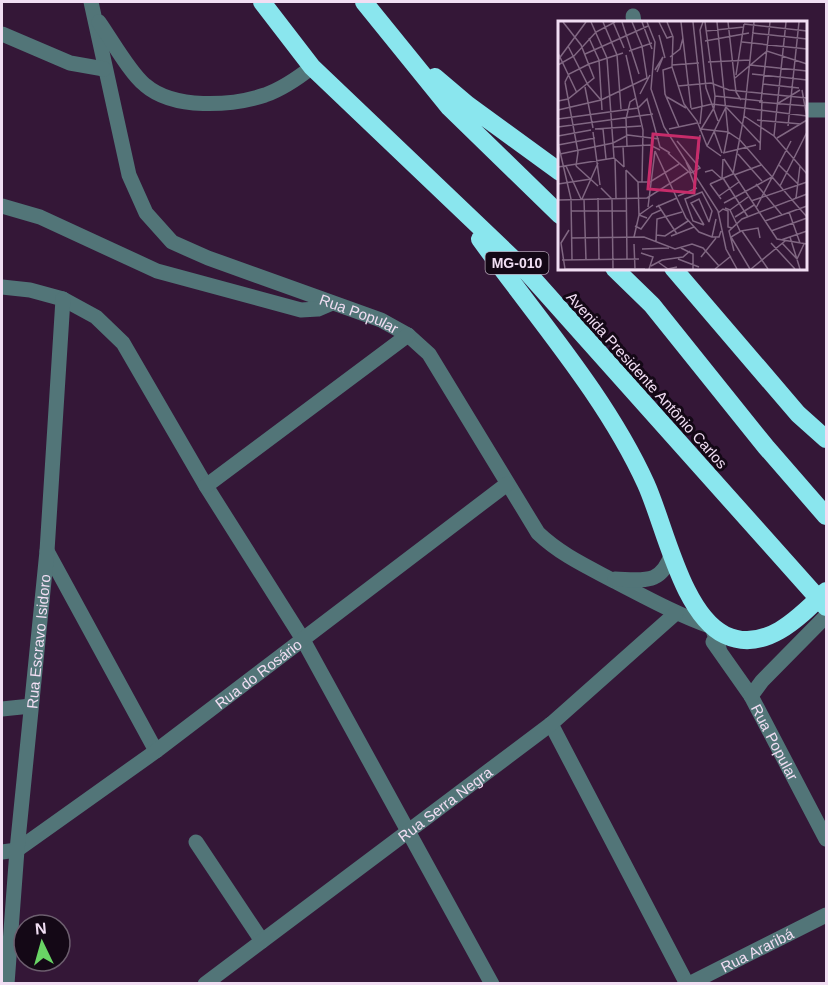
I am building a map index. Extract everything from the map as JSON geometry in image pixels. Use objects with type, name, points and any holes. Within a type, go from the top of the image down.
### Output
[{"type":"highway","name":"Avenida Presidente Antônio Carlos","points":[[262,2],[312,67],[527,272],[826,607]]},
{"type":"highway","points":[[364,2],[409,55],[448,107],[558,213]]},
{"type":"highway","points":[[409,55],[468,105],[558,171]]},
{"type":"highway","points":[[454,203],[594,394],[624,441],[646,484],[694,604],[712,627],[726,636],[744,640],[799,630],[826,591]]},
{"type":"highway","points":[[616,270],[652,305],[766,447],[826,516]]},
{"type":"highway","points":[[675,270],[798,414],[826,439]]},
{"type":"street","points":[[91,2],[129,175],[146,213],[172,242],[208,258],[332,303]]},
{"type":"street","points":[[95,17],[144,85],[165,96],[190,102],[242,100],[266,95],[312,67]]},
{"type":"street","points":[[2,34],[70,63],[104,69]]},
{"type":"street","points":[[807,110],[826,110]]},
{"type":"street","name":"Rua Popular","points":[[2,206],[40,216],[157,271],[301,310],[318,309],[332,303],[381,320],[408,335],[429,354],[538,533],[555,549],[610,579],[676,613],[712,627],[719,648]]},
{"type":"street","points":[[2,287],[30,290],[63,299],[96,317],[123,343],[206,486],[302,638],[492,984]]},
{"type":"street","name":"Rua Escravo Isidoro","points":[[7,984],[9,851],[31,706],[47,551],[63,299]]},
{"type":"street","points":[[206,486],[408,335]]},
{"type":"street","name":"Rua do Rosário","points":[[9,851],[156,751],[507,484]]},
{"type":"street","points":[[47,551],[156,751]]},
{"type":"street","name":"Rua Popular","points":[[610,579],[654,578],[665,571],[672,553]]},
{"type":"street","name":"Rua Serra Negra","points":[[210,982],[552,724],[676,613]]},
{"type":"street","points":[[751,696],[799,630],[826,616]]},
{"type":"street","name":"Rua Popular","points":[[691,620],[719,648],[751,696],[826,839]]},
{"type":"street","points":[[2,709],[31,706]]},
{"type":"street","points":[[552,724],[688,984]]},
{"type":"street","points":[[196,842],[262,941]]},
{"type":"street","name":"Rua Araribá","points":[[688,984],[826,915]]}]
